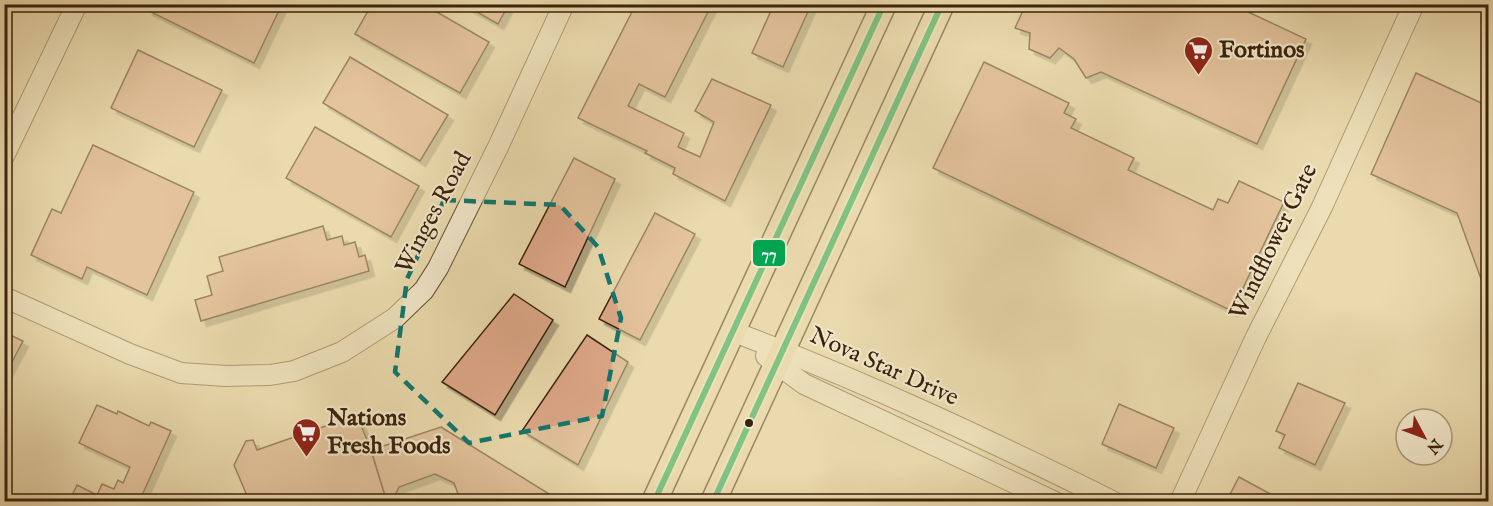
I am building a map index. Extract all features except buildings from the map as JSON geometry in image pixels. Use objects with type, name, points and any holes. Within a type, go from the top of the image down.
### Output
[{"type":"main road","points":[[654,501],[884,4]]},
{"type":"main road","points":[[713,501],[942,4]]},
{"type":"street","points":[[4,156],[77,4]]},
{"type":"street","name":"Winges Road","points":[[4,297],[130,354],[182,373],[226,376],[270,375],[294,371],[342,352],[395,318],[424,290],[438,268],[498,147],[564,4]]},
{"type":"street","name":"Windflower Gate","points":[[1180,501],[1257,337],[1322,207],[1414,4]]},
{"type":"street","name":"Nova Star Drive","points":[[734,332],[780,358],[922,410],[1114,501]]},
{"type":"street","name":"Nova Star Drive","points":[[780,358],[804,384],[1055,501]]},
{"type":"highlighted area","points":[[444,200],[560,205],[598,247],[621,318],[602,416],[469,443],[395,372],[407,279]]},
{"type":"transit line","name":"77","points":[[654,502],[884,4]]},
{"type":"transit line","name":"77","points":[[713,502],[942,4]]},
{"type":"place","name":"Fortinos","points":[[1198,76]]},
{"type":"place","name":"Nations Fresh Foods","points":[[306,458]]}]
